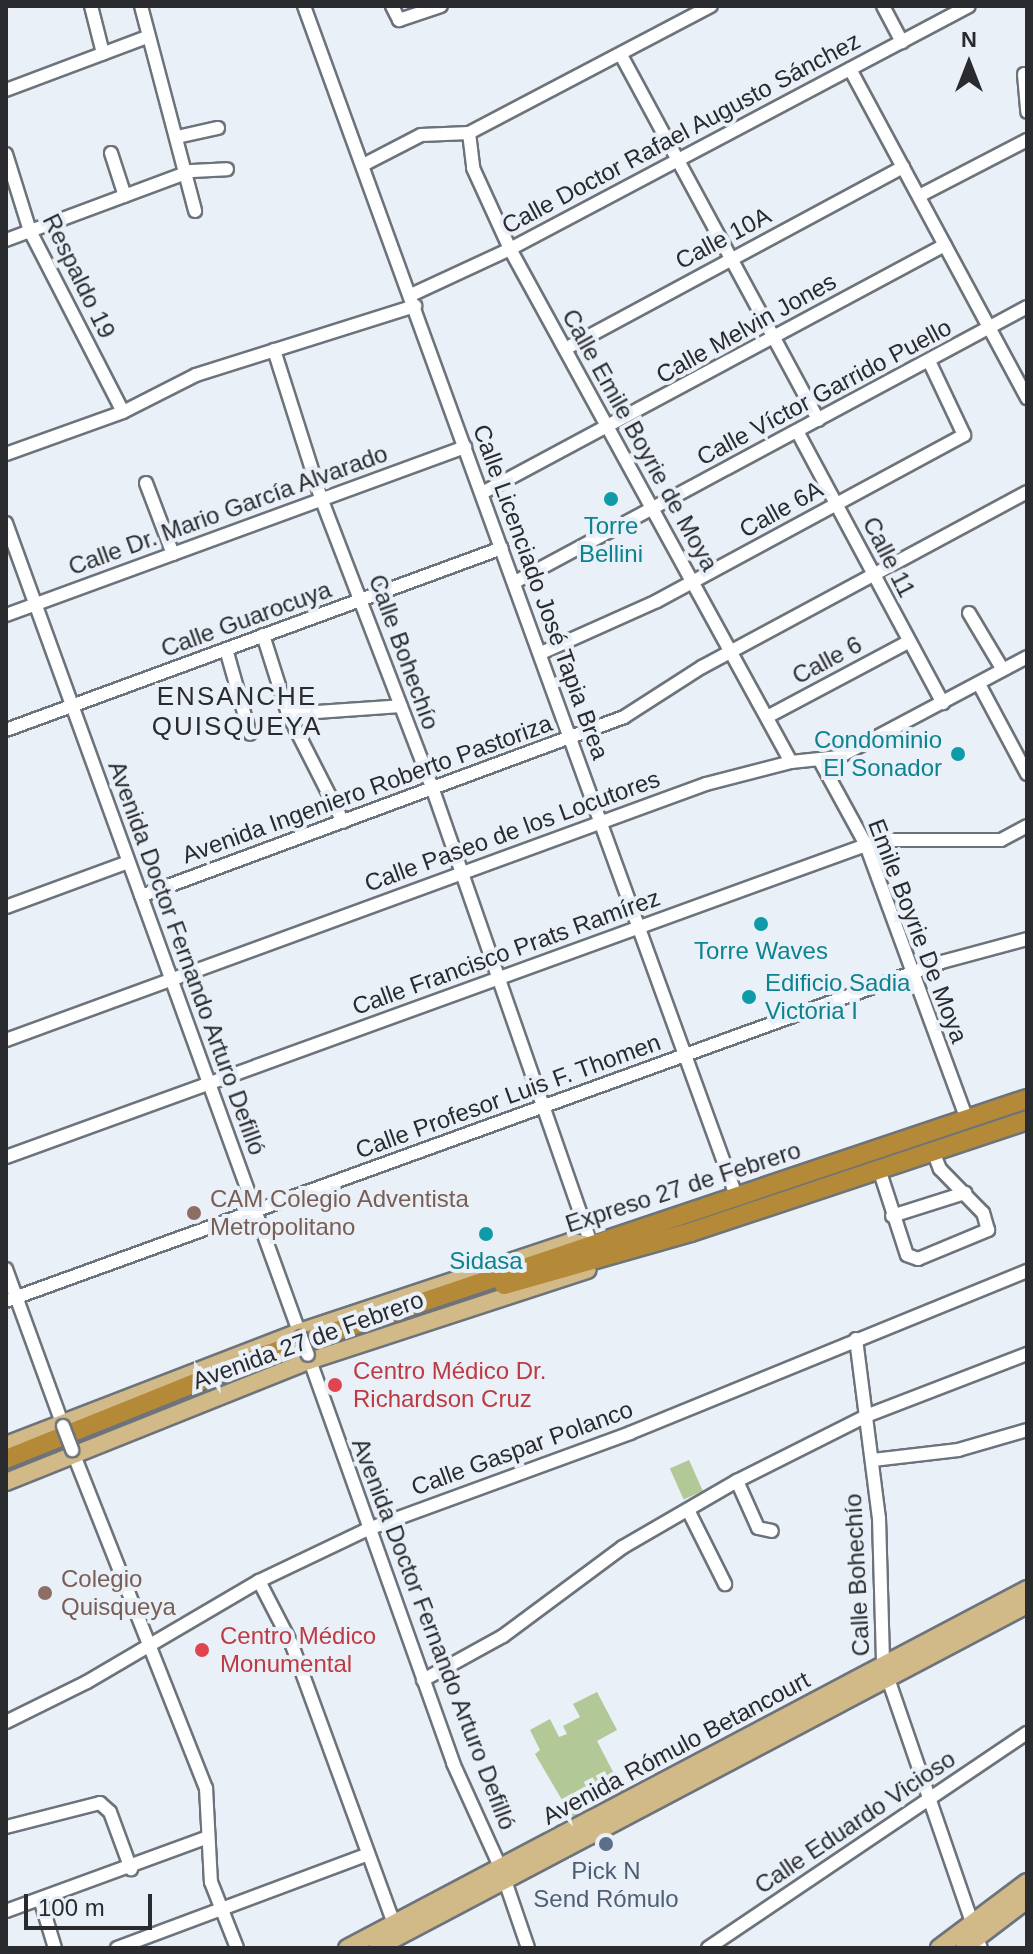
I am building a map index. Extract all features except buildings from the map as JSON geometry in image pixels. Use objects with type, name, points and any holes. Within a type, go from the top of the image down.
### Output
[{"type":"highway","name":"Expreso 27 de Febrero","points":[[353,1329],[587,1243],[1027,1099]]},
{"type":"highway","name":"Expreso 27 de Febrero","points":[[353,1329],[628,1251],[1027,1120]]},
{"type":"highway","points":[[6,1459],[353,1329]]},
{"type":"highway","points":[[6,1469],[353,1329]]},
{"type":"main road","name":"Avenida 27 de Febrero","points":[[6,1445],[300,1334],[570,1242],[587,1243]]},
{"type":"main road","name":"Avenida 27 de Febrero","points":[[6,1482],[308,1358],[604,1264],[628,1251]]},
{"type":"main road","name":"Avenida Rómulo Betancourt","points":[[377,1948],[503,1875],[884,1671],[1027,1589]]},
{"type":"main road","name":"Avenida Rómulo Betancourt","points":[[884,1671],[1027,1605]]},
{"type":"main road","name":"Avenida Rómulo Betancourt","points":[[347,1948],[503,1875]]},
{"type":"main road","points":[[973,1940],[1027,1882]]},
{"type":"main road","points":[[939,1948],[973,1940],[1027,1900]]},
{"type":"street","points":[[91,6],[103,53]]},
{"type":"street","points":[[141,6],[147,37],[165,81],[195,211]]},
{"type":"street","name":"Calle Licenciado José Tapia Brea","points":[[304,6],[735,1193]]},
{"type":"street","points":[[392,6],[393,17],[399,20],[441,6]]},
{"type":"street","points":[[363,165],[421,135],[469,133],[711,6]]},
{"type":"street","points":[[883,6],[902,42]]},
{"type":"street","name":"Calle Doctor Rafael Augusto Sánchez","points":[[6,454],[123,412],[196,375],[413,301],[969,6]]},
{"type":"street","points":[[6,90],[147,37]]},
{"type":"street","points":[[621,55],[818,420]]},
{"type":"street","points":[[850,69],[1027,398]]},
{"type":"street","points":[[1024,74],[1027,112]]},
{"type":"street","points":[[177,137],[218,128]]},
{"type":"street","name":"Calle Emile Boyrie de Moya","points":[[469,133],[473,168],[510,249],[791,762]]},
{"type":"street","points":[[919,196],[1027,140]]},
{"type":"street","points":[[111,153],[125,196]]},
{"type":"street","name":"Respaldo 19","points":[[6,154],[30,231],[123,412]]},
{"type":"street","name":"Calle 10A","points":[[565,349],[903,167]]},
{"type":"street","points":[[6,240],[185,174],[227,169]]},
{"type":"street","name":"Calle Melvin Jones","points":[[482,493],[945,245]]},
{"type":"street","name":"Calle Víctor Garrido Puello","points":[[515,582],[1027,307]]},
{"type":"street","name":"Calle Bohechío","points":[[274,350],[321,498],[433,790],[460,873],[546,1105],[587,1243]]},
{"type":"street","name":"Calle 6A","points":[[541,653],[693,582],[965,434],[929,361]]},
{"type":"street","name":"Calle 11","points":[[797,431],[943,703]]},
{"type":"street","name":"Calle Dr. Mario García Alvarado","points":[[6,615],[465,447]]},
{"type":"street","points":[[146,483],[173,554]]},
{"type":"street","name":"Avenida Ingeniero Roberto Pastoriza","points":[[141,896],[433,790],[639,710],[730,652],[1027,492]]},
{"type":"street","name":"Avenida Doctor Fernando Arturo Defilló","points":[[6,523],[423,1680],[459,1777],[503,1875],[528,1948]]},
{"type":"street","name":"Calle Guarocuya","points":[[6,730],[502,548]]},
{"type":"street","points":[[969,613],[1003,670]]},
{"type":"street","points":[[263,635],[288,714],[343,822]]},
{"type":"street","name":"Calle 6","points":[[767,717],[908,642]]},
{"type":"street","points":[[226,649],[250,734]]},
{"type":"street","name":"Calle Paseo de los Locutores","points":[[6,1040],[733,775],[791,762],[820,761],[852,752],[1027,657]]},
{"type":"street","points":[[979,684],[1027,774]]},
{"type":"street","points":[[288,714],[401,706]]},
{"type":"street","name":"Emile Boyrie De Moya","points":[[820,761],[866,845],[967,1120]]},
{"type":"street","name":"Calle Francisco Prats Ramírez","points":[[6,1157],[208,1081],[880,840],[1001,840],[1027,826]]},
{"type":"street","points":[[6,907],[128,862]]},
{"type":"street","name":"Calle Profesor Luis F. Thomen","points":[[11,1299],[913,973],[1027,939]]},
{"type":"street","points":[[879,1169],[907,1255],[918,1259],[988,1230],[983,1213],[940,1169],[933,1152]]},
{"type":"street","points":[[892,1216],[965,1193]]},
{"type":"street","points":[[6,1269],[11,1299],[206,1788],[208,1864],[237,1948]]},
{"type":"street","name":"Calle Gaspar Polanco","points":[[6,1722],[150,1646],[259,1581],[368,1529],[630,1433],[1027,1271]]},
{"type":"street","name":"Calle Bohechío","points":[[856,1339],[873,1460],[884,1671],[973,1940]]},
{"type":"street","points":[[423,1680],[503,1636],[592,1566],[737,1481],[866,1416],[1027,1354]]},
{"type":"street","points":[[873,1460],[958,1450],[1027,1430]]},
{"type":"street","points":[[737,1481],[758,1528],[772,1531]]},
{"type":"street","points":[[688,1510],[725,1584]]},
{"type":"street","points":[[259,1581],[292,1645],[395,1927]]},
{"type":"street","name":"Calle Eduardo Vicioso","points":[[708,1948],[1027,1733]]},
{"type":"street","points":[[6,1827],[100,1803],[110,1812],[131,1869]]},
{"type":"street","points":[[6,1911],[41,1902],[208,1837]]},
{"type":"street","points":[[117,1948],[220,1906],[368,1854]]},
{"type":"street","points":[[41,1902],[55,1948]]},
{"type":"green space","points":[[689,1460],[703,1491],[684,1500],[670,1469]]},
{"type":"green space","points":[[597,1692],[617,1730],[597,1741],[623,1791],[572,1817],[535,1754],[540,1750],[530,1730],[550,1719],[559,1737],[567,1734],[563,1726],[580,1717],[573,1704]]},
{"type":"place","name":"Torre Bellini","points":[[611,499]]},
{"type":"place","name":"Condominio El Sonador","points":[[958,754]]},
{"type":"place","name":"Torre Waves","points":[[761,924]]},
{"type":"place","name":"Edificio Sadia Victoria I","points":[[749,997]]},
{"type":"place","name":"CAM Colegio Adventista Metropolitano","points":[[194,1213]]},
{"type":"place","name":"Sidasa","points":[[486,1234]]},
{"type":"place","name":"Centro Médico Dr. Richardson Cruz","points":[[335,1385]]},
{"type":"place","name":"Colegio Quisqueya","points":[[45,1593]]},
{"type":"place","name":"Centro Médico Monumental","points":[[202,1650]]},
{"type":"place","name":"Pick N Send Rómulo","points":[[606,1844]]},
{"type":"district","name":"ENSANCHE QUISQUEYA","points":[[237,712]]}]
